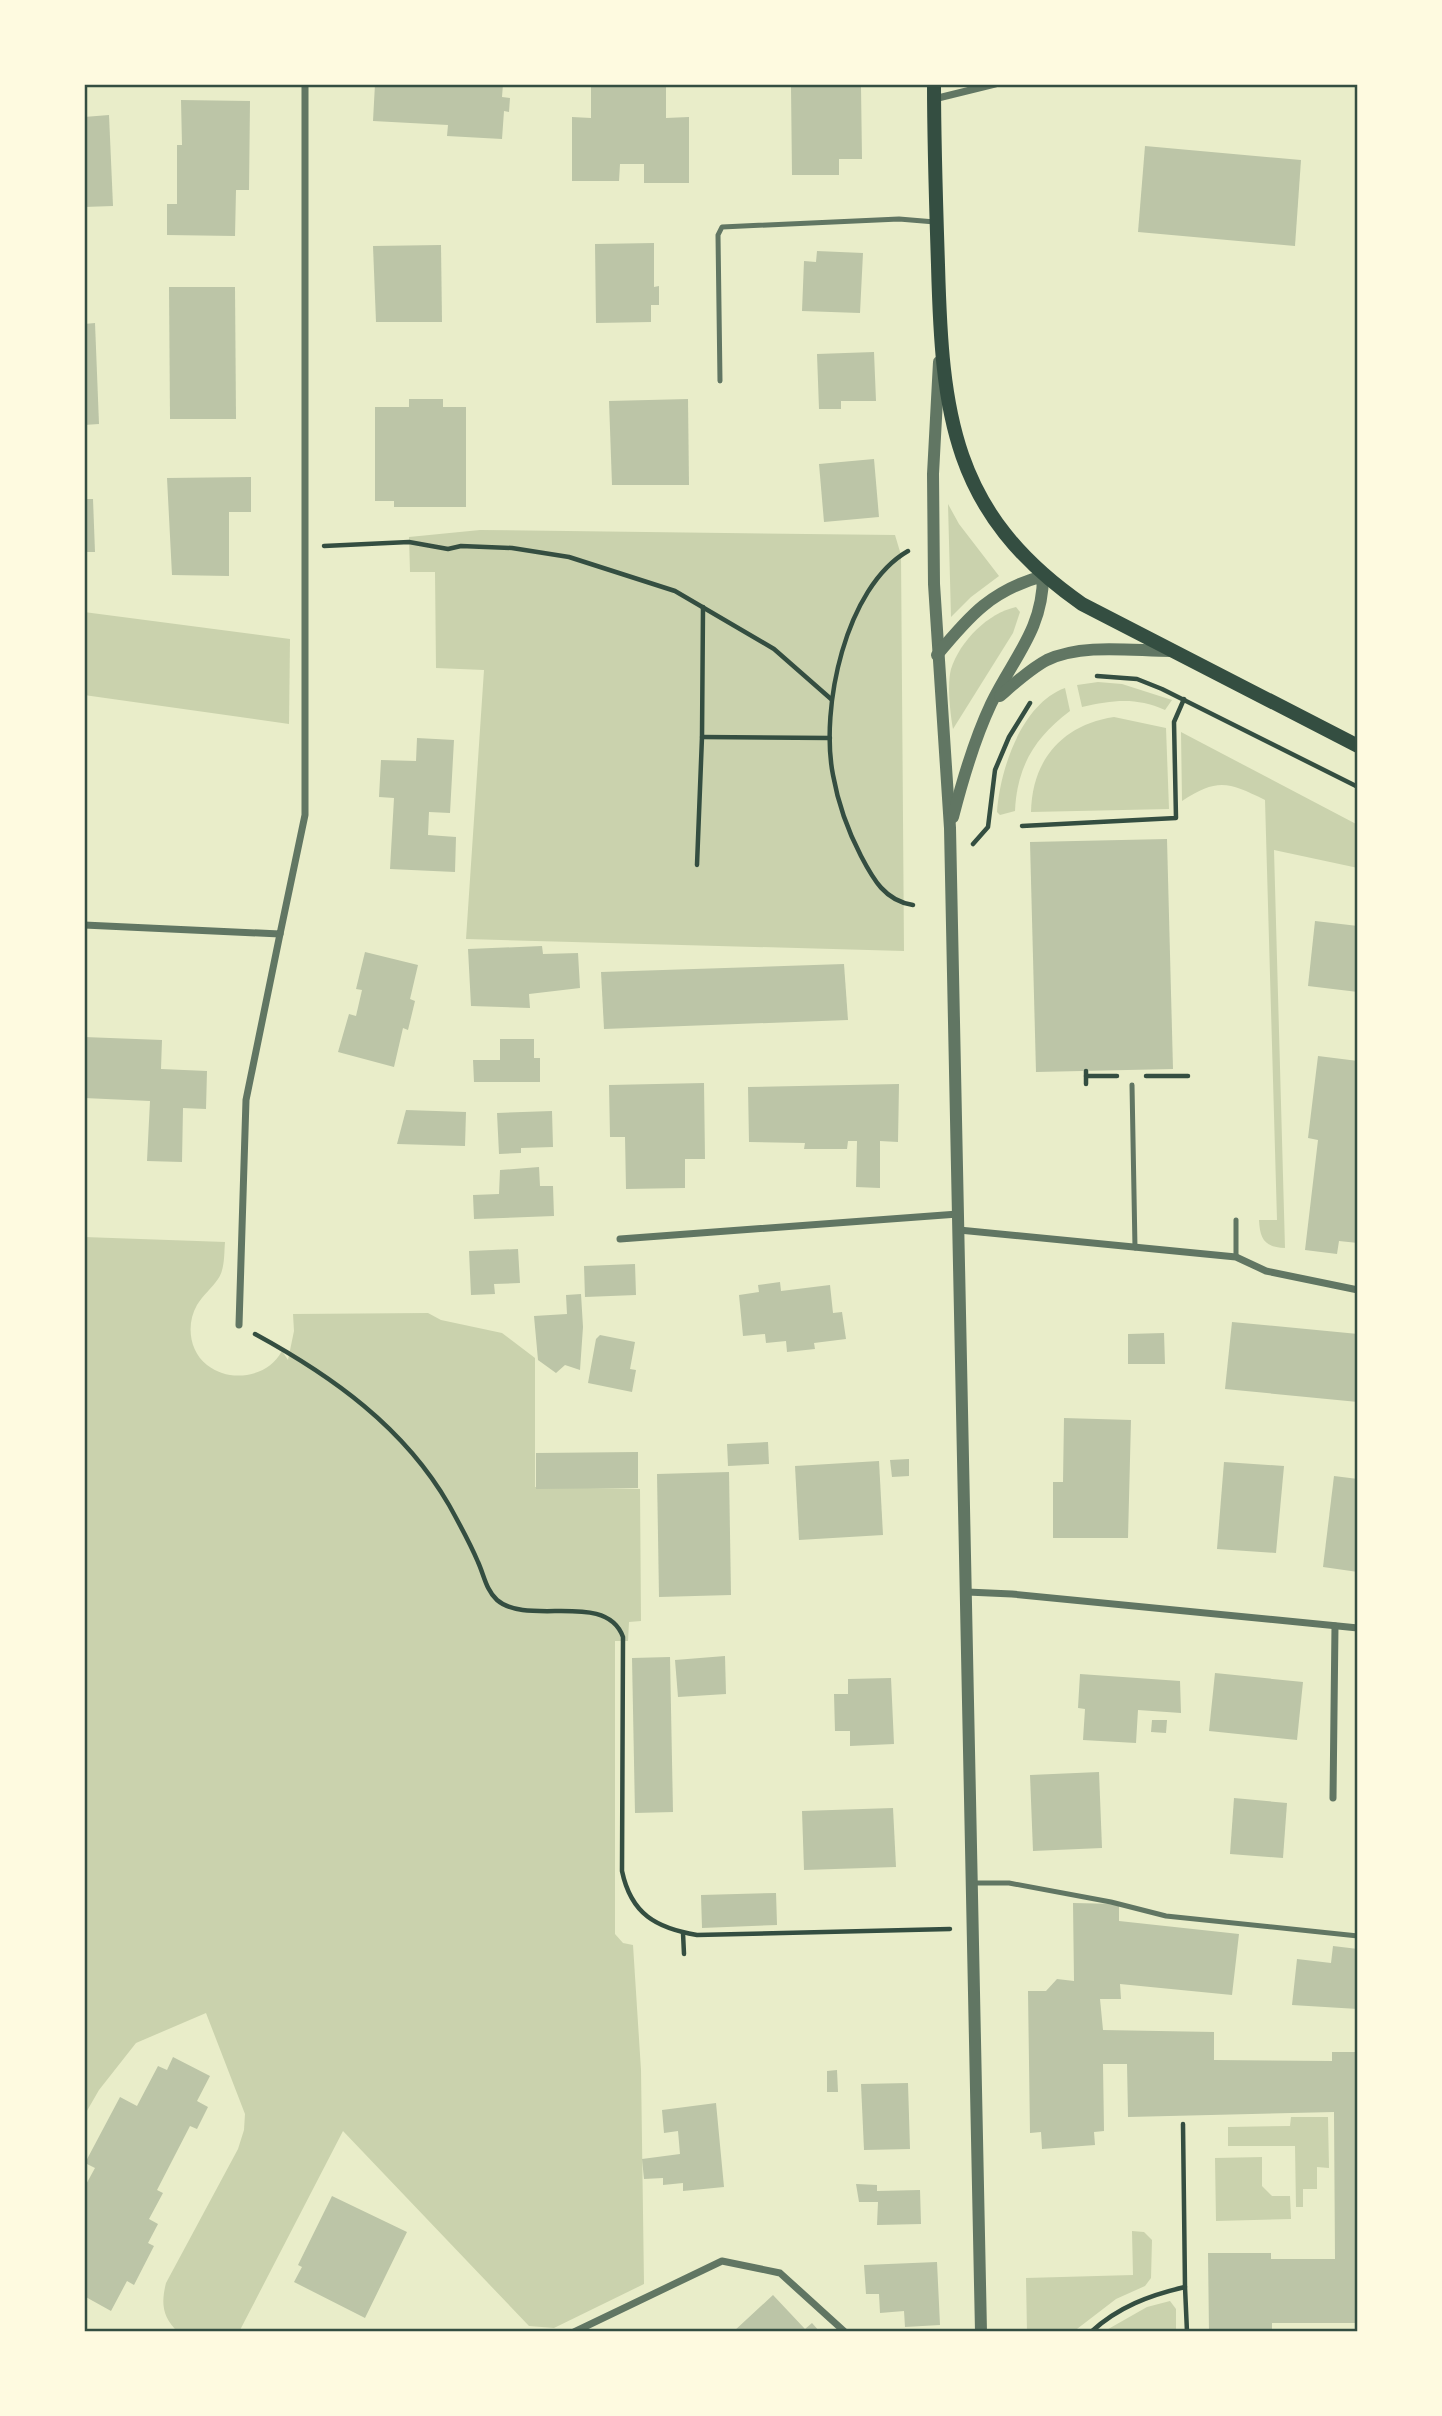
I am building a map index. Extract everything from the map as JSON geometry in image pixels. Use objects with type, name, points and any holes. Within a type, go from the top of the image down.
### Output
[{"type":"main road","points":[[934,92],[940,348],[951,423],[963,460],[1000,529],[1043,576],[1097,612],[1358,746]]},
{"type":"street","points":[[239,1325],[246,1100],[305,815],[305,84]]},
{"type":"street","points":[[934,92],[995,84]]},
{"type":"street","points":[[940,348],[933,474],[937,655],[950,828],[981,2332]]},
{"type":"street","points":[[937,655],[990,598],[1017,583],[1043,576],[1043,602],[1035,627],[992,703],[965,774],[950,828]]},
{"type":"street","points":[[992,703],[1024,675],[1060,655],[1100,650],[1171,651]]},
{"type":"street","points":[[84,925],[280,934]]},
{"type":"street","points":[[620,1239],[958,1214]]},
{"type":"street","points":[[959,1230],[1236,1257],[1266,1271],[1358,1290]]},
{"type":"street","points":[[967,1592],[1012,1594],[1358,1628]]},
{"type":"street","points":[[1334,1798],[1335,1626]]},
{"type":"street","points":[[574,2332],[722,2261],[780,2273],[845,2332]]},
{"type":"lane","points":[[720,381],[718,234],[722,227],[899,219],[937,222]]},
{"type":"lane","points":[[1132,1086],[1135,1248]]},
{"type":"lane","points":[[1236,1257],[1237,1220]]},
{"type":"lane","points":[[973,1883],[1009,1883],[1111,1902],[1166,1916],[1358,1936]]},
{"type":"path","points":[[304,546],[409,542],[448,549],[461,546],[512,548],[569,556],[676,591],[774,649],[831,699]]},
{"type":"path","points":[[908,551],[887,568],[860,606],[848,635],[831,699],[830,738],[832,774],[857,847],[882,889],[898,903],[913,905]]},
{"type":"path","points":[[697,865],[703,607]]},
{"type":"path","points":[[1085,677],[1137,679],[1184,699],[1358,787]]},
{"type":"path","points":[[988,827],[988,806],[995,770],[1009,737],[1034,698]]},
{"type":"path","points":[[1022,826],[1176,818],[1174,722],[1184,699]]},
{"type":"path","points":[[702,737],[830,738]]},
{"type":"path","points":[[1086,1076],[1086,1084]]},
{"type":"path","points":[[239,1325],[304,1361],[333,1381],[362,1403],[412,1452],[449,1504],[495,1599],[512,1608],[605,1616],[619,1627],[623,1637],[622,1871],[625,1886],[641,1913],[654,1923],[697,1935],[973,1929]]},
{"type":"path","points":[[683,1933],[684,1954]]},
{"type":"path","points":[[1183,2124],[1187,2332]]},
{"type":"path","points":[[1091,2332],[1128,2306],[1153,2295],[1185,2287]]},
{"type":"green space","points":[[948,504],[959,524],[999,576],[971,597],[951,617]]},
{"type":"green space","points":[[480,530],[895,535],[901,555],[904,951],[466,939],[484,670],[436,668],[435,572],[410,572],[409,537]]},
{"type":"green space","points":[[1016,607],[1020,612],[1013,633],[953,729],[949,682],[955,659],[976,630],[995,615]]},
{"type":"green space","points":[[84,612],[290,639],[289,724],[84,695]]},
{"type":"green space","points":[[1098,682],[1122,684],[1172,700],[1165,710],[1134,701],[1082,707],[1077,685]]},
{"type":"green space","points":[[1065,688],[1070,711],[1046,732],[1030,755],[1019,781],[1015,811],[1000,815],[997,812],[999,795],[1016,740],[1036,708]]},
{"type":"green space","points":[[1114,717],[1166,728],[1169,809],[1031,812],[1037,776],[1053,748],[1079,728]]},
{"type":"green space","points":[[1181,732],[1358,825],[1358,868],[1274,850],[1285,1248],[1265,1241],[1259,1220],[1277,1220],[1265,800],[1241,789],[1223,785],[1205,789],[1182,801]]},
{"type":"green space","points":[[84,1237],[225,1242],[220,1275],[197,1305],[191,1320],[191,1337],[201,1359],[216,1371],[226,1374],[241,1376],[258,1372],[272,1364],[282,1351],[288,1360],[294,1331],[293,1314],[428,1313],[441,1320],[502,1333],[535,1358],[535,1487],[640,1489],[641,1621],[629,1622],[628,1641],[615,1641],[615,1934],[623,1943],[633,1945],[641,2070],[644,2284],[554,2328],[529,2326],[343,2131],[239,2332],[178,2332],[166,2315],[163,2303],[166,2283],[238,2149],[244,2130],[245,2114],[206,2013],[136,2043],[99,2090],[84,2116]]},
{"type":"green space","points":[[1291,2117],[1328,2117],[1329,2168],[1317,2167],[1317,2189],[1303,2189],[1303,2207],[1296,2207],[1295,2146],[1228,2146],[1228,2127],[1290,2126]]},
{"type":"green space","points":[[1262,2157],[1262,2186],[1272,2196],[1290,2196],[1291,2219],[1216,2221],[1215,2158]]},
{"type":"green space","points":[[1132,2231],[1144,2232],[1152,2240],[1151,2278],[1145,2286],[1116,2299],[1073,2332],[1027,2332],[1026,2278],[1133,2275]]},
{"type":"green space","points":[[1170,2301],[1176,2309],[1176,2332],[1103,2332],[1147,2307]]},
{"type":"building","points":[[375,84],[503,84],[502,97],[510,98],[509,112],[504,111],[502,139],[447,136],[448,125],[373,121]]},
{"type":"building","points":[[591,84],[666,84],[666,118],[689,117],[689,183],[644,183],[644,164],[620,164],[619,181],[572,181],[572,117],[591,118]]},
{"type":"building","points":[[791,87],[861,87],[862,159],[839,159],[839,175],[792,175]]},
{"type":"building","points":[[181,100],[250,101],[249,190],[236,190],[235,236],[167,235],[167,204],[177,204],[177,145],[182,145]]},
{"type":"building","points":[[109,115],[113,206],[84,207],[84,117]]},
{"type":"building","points":[[1145,146],[1301,160],[1295,246],[1138,232]]},
{"type":"building","points":[[654,243],[654,287],[659,286],[659,305],[651,305],[651,322],[596,323],[595,244]]},
{"type":"building","points":[[441,245],[442,322],[376,322],[373,246]]},
{"type":"building","points":[[817,251],[863,253],[860,313],[802,311],[804,261],[816,262]]},
{"type":"building","points":[[169,287],[235,287],[236,419],[170,419]]},
{"type":"building","points":[[95,323],[99,424],[84,425],[84,324]]},
{"type":"building","points":[[874,352],[876,401],[841,401],[841,409],[819,409],[817,354]]},
{"type":"building","points":[[409,399],[443,399],[443,407],[466,407],[466,507],[394,507],[394,501],[375,501],[375,407],[409,407]]},
{"type":"building","points":[[688,399],[689,485],[612,485],[609,401]]},
{"type":"building","points":[[874,459],[879,517],[824,522],[819,464]]},
{"type":"building","points":[[251,477],[251,512],[229,512],[229,576],[172,575],[167,478]]},
{"type":"building","points":[[84,499],[93,499],[95,552],[84,552]]},
{"type":"building","points":[[417,738],[454,740],[450,813],[429,812],[428,835],[456,837],[455,872],[390,869],[394,798],[379,797],[381,760],[416,761]]},
{"type":"building","points":[[1167,839],[1173,1069],[1036,1072],[1030,842]]},
{"type":"building","points":[[1315,921],[1358,926],[1358,992],[1308,986]]},
{"type":"building","points":[[542,946],[543,954],[578,953],[580,988],[529,994],[530,1008],[471,1006],[468,949]]},
{"type":"building","points":[[365,952],[418,965],[410,999],[415,1001],[408,1030],[403,1028],[394,1067],[338,1052],[349,1014],[356,1016],[362,990],[356,989]]},
{"type":"building","points":[[844,964],[848,1020],[604,1029],[601,972]]},
{"type":"building","points":[[84,1037],[162,1040],[161,1069],[207,1071],[206,1109],[183,1108],[182,1162],[147,1161],[150,1101],[84,1098]]},
{"type":"building","points":[[500,1039],[534,1039],[534,1058],[540,1058],[540,1082],[474,1082],[473,1060],[500,1060]]},
{"type":"building","points":[[1318,1056],[1358,1061],[1358,1243],[1339,1241],[1337,1254],[1305,1250],[1318,1140],[1308,1138]]},
{"type":"building","points":[[704,1083],[705,1159],[685,1159],[685,1188],[626,1189],[625,1137],[610,1137],[609,1085]]},
{"type":"building","points":[[899,1084],[898,1142],[880,1141],[880,1188],[856,1187],[857,1141],[848,1141],[847,1149],[804,1149],[805,1143],[749,1142],[748,1087]]},
{"type":"building","points":[[406,1110],[466,1112],[465,1146],[397,1144]]},
{"type":"building","points":[[552,1111],[553,1147],[521,1148],[521,1153],[499,1154],[497,1113]]},
{"type":"building","points":[[539,1167],[540,1186],[553,1186],[554,1216],[474,1219],[473,1195],[499,1194],[500,1170]]},
{"type":"building","points":[[518,1249],[520,1283],[494,1284],[495,1294],[471,1295],[469,1251]]},
{"type":"building","points":[[635,1264],[636,1295],[585,1297],[584,1266]]},
{"type":"building","points":[[780,1282],[781,1291],[830,1285],[833,1313],[842,1312],[846,1339],[814,1343],[815,1349],[787,1352],[786,1341],[766,1343],[765,1334],[743,1336],[739,1295],[759,1292],[758,1285]]},
{"type":"building","points":[[581,1294],[583,1327],[580,1370],[565,1365],[556,1373],[538,1360],[534,1316],[567,1314],[566,1295]]},
{"type":"building","points":[[1232,1322],[1358,1334],[1358,1402],[1225,1389]]},
{"type":"building","points":[[1164,1333],[1165,1364],[1128,1364],[1128,1334]]},
{"type":"building","points":[[600,1335],[635,1342],[630,1369],[636,1370],[632,1392],[588,1383],[596,1339]]},
{"type":"building","points":[[1064,1418],[1131,1420],[1128,1538],[1053,1538],[1053,1482],[1063,1482]]},
{"type":"building","points":[[768,1442],[769,1464],[728,1466],[727,1444]]},
{"type":"building","points":[[638,1452],[638,1488],[536,1489],[536,1453]]},
{"type":"building","points":[[909,1459],[909,1476],[892,1477],[890,1460]]},
{"type":"building","points":[[879,1461],[883,1535],[799,1540],[795,1466]]},
{"type":"building","points":[[1224,1462],[1284,1466],[1276,1553],[1217,1549]]},
{"type":"building","points":[[729,1472],[731,1595],[659,1597],[657,1474]]},
{"type":"building","points":[[1334,1476],[1358,1479],[1358,1572],[1323,1567]]},
{"type":"building","points":[[725,1656],[726,1694],[678,1697],[675,1660]]},
{"type":"building","points":[[670,1657],[673,1812],[635,1813],[632,1658]]},
{"type":"building","points":[[1215,1673],[1303,1682],[1297,1740],[1209,1731]]},
{"type":"building","points":[[1080,1674],[1180,1681],[1181,1713],[1138,1710],[1136,1743],[1083,1740],[1085,1709],[1078,1708]]},
{"type":"building","points":[[891,1678],[894,1744],[850,1746],[850,1731],[835,1731],[834,1694],[848,1694],[848,1679]]},
{"type":"building","points":[[1152,1720],[1167,1720],[1166,1733],[1151,1732]]},
{"type":"building","points":[[1099,1772],[1102,1848],[1033,1851],[1030,1775]]},
{"type":"building","points":[[1234,1798],[1287,1803],[1283,1858],[1230,1854]]},
{"type":"building","points":[[893,1808],[896,1867],[804,1870],[802,1811]]},
{"type":"building","points":[[776,1893],[777,1925],[702,1928],[701,1895]]},
{"type":"building","points":[[1073,1903],[1119,1904],[1119,1921],[1239,1934],[1232,1995],[1120,1984],[1121,1999],[1100,1999],[1103,2030],[1214,2032],[1214,2060],[1332,2061],[1332,2052],[1358,2052],[1358,2323],[1272,2323],[1272,2332],[1209,2332],[1208,2253],[1271,2253],[1271,2259],[1335,2259],[1334,2112],[1128,2117],[1127,2064],[1103,2064],[1104,2131],[1094,2132],[1095,2145],[1042,2149],[1041,2132],[1030,2133],[1028,1991],[1046,1991],[1057,1979],[1074,1981]]},
{"type":"building","points":[[1333,1946],[1358,1949],[1358,2009],[1292,2005],[1297,1959],[1331,1963]]},
{"type":"building","points":[[173,2057],[210,2076],[197,2101],[208,2107],[197,2129],[190,2126],[157,2190],[163,2193],[149,2219],[158,2224],[148,2243],[154,2246],[134,2285],[127,2281],[111,2311],[84,2296],[84,2188],[95,2168],[85,2163],[120,2097],[137,2106],[158,2066],[167,2070]]},
{"type":"building","points":[[837,2070],[838,2092],[827,2092],[827,2071]]},
{"type":"building","points":[[908,2083],[910,2149],[864,2150],[861,2084]]},
{"type":"building","points":[[716,2103],[724,2187],[683,2191],[683,2183],[663,2185],[663,2178],[644,2179],[642,2159],[680,2154],[678,2131],[664,2133],[662,2110]]},
{"type":"building","points":[[856,2184],[877,2185],[877,2191],[920,2190],[921,2224],[877,2225],[878,2202],[859,2202]]},
{"type":"building","points":[[332,2196],[407,2232],[365,2318],[294,2282],[302,2267],[298,2265]]},
{"type":"building","points":[[937,2262],[940,2325],[905,2327],[904,2311],[880,2313],[879,2294],[866,2294],[864,2265]]},
{"type":"building","points":[[773,2295],[805,2329],[812,2323],[820,2332],[733,2332]]}]
